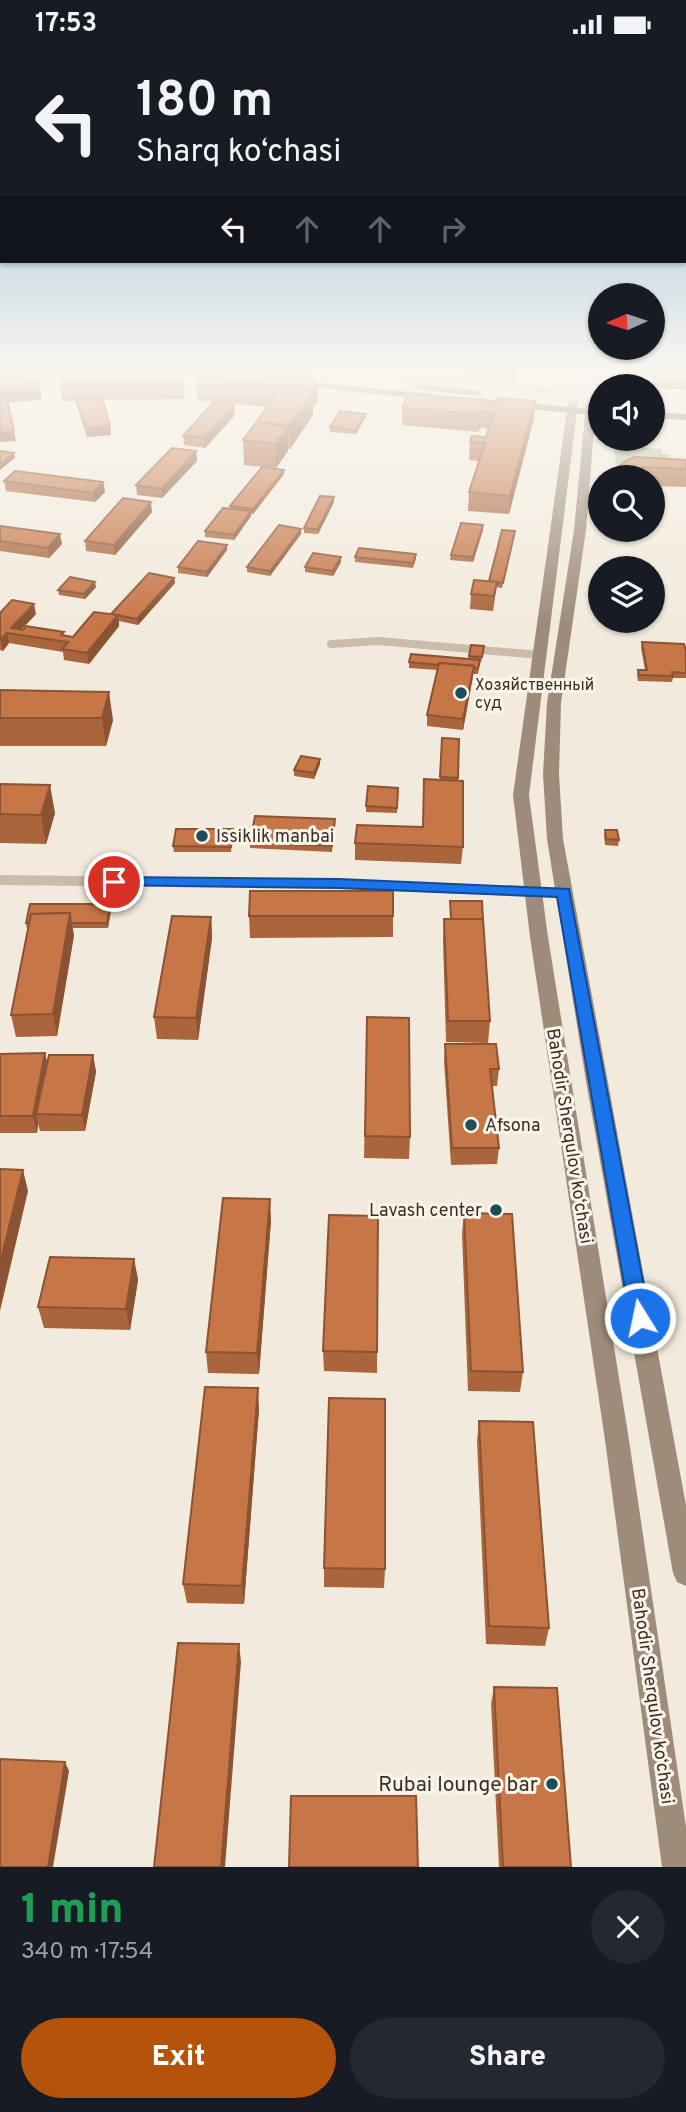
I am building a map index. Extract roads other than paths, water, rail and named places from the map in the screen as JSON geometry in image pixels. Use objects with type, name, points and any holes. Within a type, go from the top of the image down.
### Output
[{"type":"main road","name":"Bahodir Sherqulov ko‘chasi","points":[[578,454],[539,655],[522,795],[539,937],[617,1440],[677,1867]]},
{"type":"main road","name":"Bahodir Sherqulov ko‘chasi","points":[[584,454],[580,530],[554,703],[551,774],[555,839],[686,1573]]},
{"type":"main road","points":[[539,937],[571,938]]},
{"type":"street","points":[[0,880],[339,884],[564,893]]},
{"type":"lane","points":[[331,644],[379,641],[539,655]]},
{"type":"place","name":"Хозяйственный суд","points":[[461,693]]},
{"type":"place","name":"Issiklik manbai","points":[[202,836]]},
{"type":"place","name":"Afsona","points":[[471,1125]]},
{"type":"place","name":"Lavash center","points":[[496,1210]]},
{"type":"place","name":"Rubai lounge bar","points":[[552,1784]]}]
